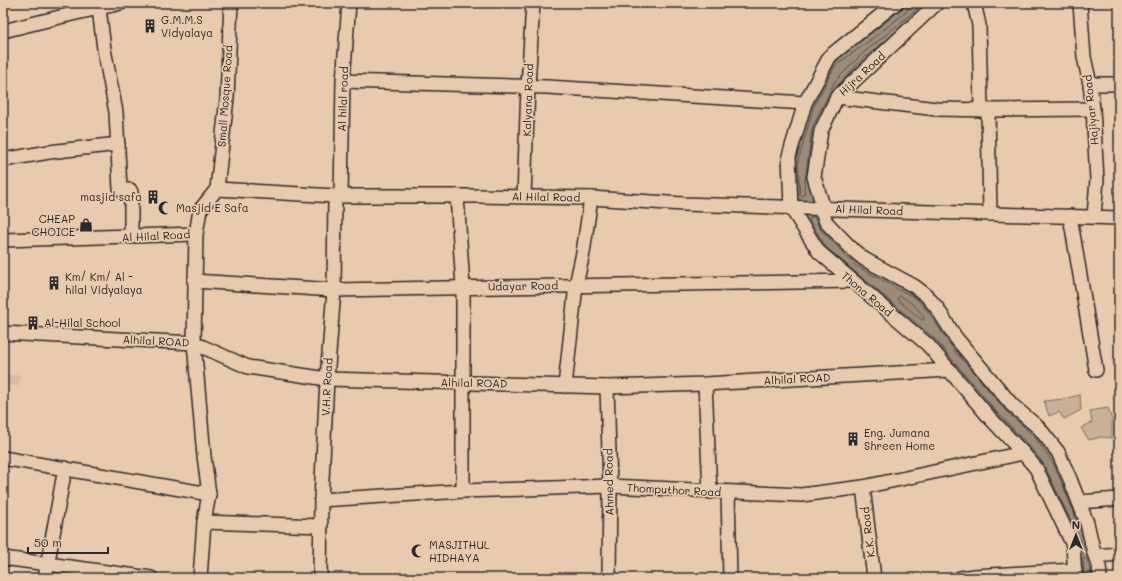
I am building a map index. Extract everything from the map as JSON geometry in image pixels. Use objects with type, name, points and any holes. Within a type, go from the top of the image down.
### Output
[{"type":"street","points":[[3,31],[71,8],[98,8],[121,3]]},
{"type":"street","name":"Small Mosque Road","points":[[217,189],[227,98],[231,3]]},
{"type":"street","name":"Al hilal road","points":[[338,196],[343,81],[349,3]]},
{"type":"street","name":"Kalyana Road","points":[[524,197],[533,3]]},
{"type":"street","points":[[791,208],[789,156],[805,103],[830,56],[896,3]]},
{"type":"street","name":"Hijra Road","points":[[937,3],[837,97],[821,131],[814,177],[826,222],[853,250],[864,259],[914,286],[926,296],[956,338],[1012,405],[1039,428],[1058,452],[1087,523],[1100,578]]},
{"type":"street","points":[[974,3],[979,25],[990,214]]},
{"type":"street","name":"Hajiyar Road","points":[[1080,3],[1084,57],[1090,84],[1093,109],[1097,180],[1094,216]]},
{"type":"street","points":[[98,8],[116,112],[120,189],[130,190],[131,192],[130,237]]},
{"type":"street","points":[[343,81],[528,86],[805,103]]},
{"type":"street","points":[[1090,84],[1119,84]]},
{"type":"street","points":[[837,97],[937,109],[1093,109]]},
{"type":"street","points":[[3,160],[49,152],[118,144]]},
{"type":"street","name":"Al Hilal Road","points":[[3,240],[196,234],[200,210],[217,189],[338,196],[591,198],[683,204],[1119,218]]},
{"type":"street","name":"V.H.R Road","points":[[320,578],[321,500],[327,380],[334,290],[338,196]]},
{"type":"street","points":[[457,196],[463,287],[463,491]]},
{"type":"street","points":[[565,386],[576,285],[583,253],[591,198]]},
{"type":"street","name":"Thona Road","points":[[791,208],[819,252],[928,345],[989,417],[1036,468],[1072,543],[1075,574]]},
{"type":"street","points":[[1070,216],[1096,370]]},
{"type":"street","points":[[196,234],[194,343],[204,456],[209,494],[204,522],[200,578]]},
{"type":"street","name":"Udayar Road","points":[[194,281],[334,290],[852,281]]},
{"type":"street","name":"Alhilal ROAD","points":[[3,334],[194,343],[248,367],[327,380],[607,387],[705,384],[950,370]]},
{"type":"street","points":[[705,384],[710,492]]},
{"type":"street","name":"Ahmed Road","points":[[607,387],[610,486],[609,578]]},
{"type":"street","name":"Thomputhor Road","points":[[321,500],[463,491],[610,486],[728,493],[801,495],[863,487],[1023,453]]},
{"type":"street","points":[[3,458],[209,494]]},
{"type":"street","points":[[45,578],[65,468]]},
{"type":"street","name":"K.K. Road","points":[[863,487],[874,578]]},
{"type":"street","points":[[728,493],[730,578]]},
{"type":"street","points":[[1079,502],[1119,499]]},
{"type":"street","points":[[204,522],[321,526]]},
{"type":"street","points":[[1095,556],[1119,554]]},
{"type":"street","points":[[3,558],[151,578]]},
{"type":"street","points":[[960,578],[974,576],[1075,574]]},
{"type":"shaded area","points":[[3,374],[20,375],[19,386],[8,385],[7,399],[3,399]]},
{"type":"shaded area","points":[[1080,395],[1081,410],[1064,419],[1059,412],[1049,416],[1044,401],[1064,399]]},
{"type":"shaded area","points":[[1108,408],[1112,420],[1112,438],[1101,437],[1089,440],[1081,428],[1092,422],[1090,411]]},
{"type":"water","points":[[903,3],[932,3],[867,61],[821,131],[813,189],[840,237],[914,286],[1057,453],[1100,578],[1075,578],[1072,543],[1035,468],[947,366],[819,252],[791,202],[789,160],[828,60]]},
{"type":"place","name":"G.M.M.S Vidyalaya","points":[[150,26]]},
{"type":"place","name":"masjid safa","points":[[153,197]]},
{"type":"place","name":"Masjid E Safa","points":[[165,208]]},
{"type":"place","name":"CHEAP CHOICE","points":[[86,225]]},
{"type":"place","name":"Km/ Km/ Al - hilal Vidyalaya","points":[[54,283]]},
{"type":"place","name":"Al-Hilal School","points":[[33,323]]},
{"type":"place","name":"Eng. Jumana Shreen Home","points":[[853,439]]},
{"type":"place","name":"MASJITHUL HIDHAYA","points":[[418,551]]}]
